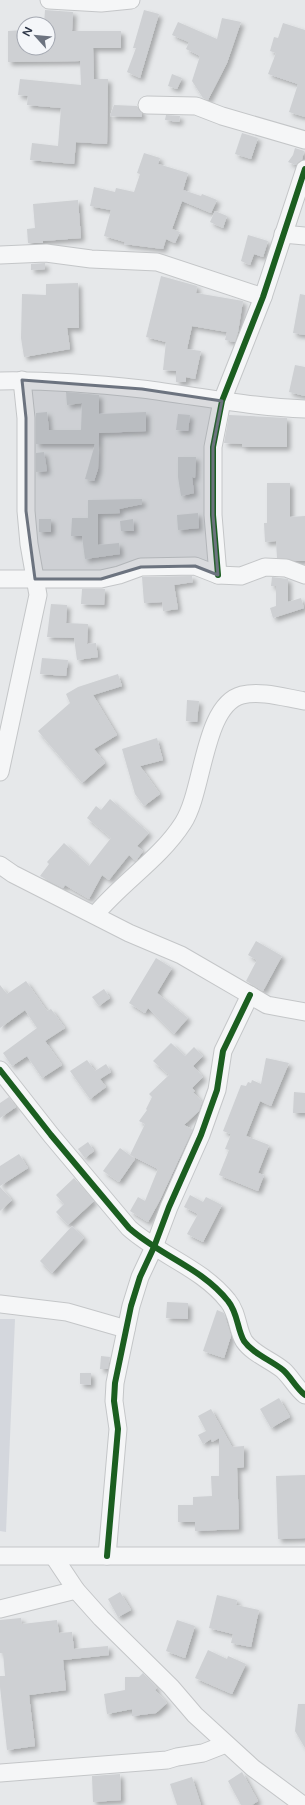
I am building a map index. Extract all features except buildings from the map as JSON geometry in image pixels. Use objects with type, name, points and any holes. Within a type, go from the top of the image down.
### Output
[{"type":"street","points":[[49,0],[101,3],[131,0]]},
{"type":"street","points":[[147,105],[196,106],[222,116],[305,140]]},
{"type":"street","points":[[218,575],[213,515],[213,447],[222,401],[263,297],[305,169]]},
{"type":"street","points":[[284,234],[305,236]]},
{"type":"street","points":[[0,255],[46,253],[91,259],[157,262],[263,297]]},
{"type":"street","points":[[0,772],[38,595],[29,544],[26,511],[26,418],[22,380]]},
{"type":"street","points":[[0,381],[55,380],[142,389],[253,406],[305,409]]},
{"type":"street","points":[[0,579],[101,579],[120,575],[141,567],[195,566],[218,575],[241,576],[265,567],[286,568],[305,575]]},
{"type":"street","points":[[95,915],[110,896],[172,838],[184,822],[197,793],[212,730],[222,708],[231,700],[241,695],[257,693],[305,701]]},
{"type":"street","points":[[0,865],[26,881],[129,933],[181,955],[267,1005],[305,1012]]},
{"type":"street","points":[[107,1556],[118,1429],[114,1401],[115,1383],[126,1329],[140,1277],[201,1135],[217,1090],[223,1052],[250,995]]},
{"type":"street","points":[[0,1070],[51,1135],[128,1228],[141,1239],[179,1260],[228,1301],[237,1316],[243,1339],[248,1346],[283,1371],[305,1395]]},
{"type":"street","points":[[0,1304],[67,1312],[126,1329]]},
{"type":"street","points":[[0,1556],[54,1558],[107,1556],[305,1556]]},
{"type":"street","points":[[54,1558],[76,1590],[101,1618],[171,1687],[195,1715],[253,1768],[303,1805]]},
{"type":"street","points":[[0,1609],[76,1590]]},
{"type":"street","points":[[0,1773],[167,1760],[203,1753],[226,1744]]},
{"type":"highlighted area","points":[[22,380],[142,389],[222,401],[213,447],[213,515],[218,575],[195,566],[141,567],[101,579],[35,579],[26,511],[26,418]]},
{"type":"shaded area","points":[[0,1319],[15,1319],[6,1532],[0,1531]]},
{"type":"cycle path","points":[[218,575],[213,515],[213,447],[222,401],[263,297],[305,169]]},
{"type":"cycle path","points":[[107,1556],[118,1429],[114,1401],[115,1383],[131,1306],[140,1277],[201,1135],[217,1090],[223,1051],[250,995]]},
{"type":"cycle path","points":[[0,1070],[51,1135],[129,1228],[141,1238],[206,1279],[218,1289],[234,1311],[242,1336],[248,1346],[283,1370],[305,1395]]}]
